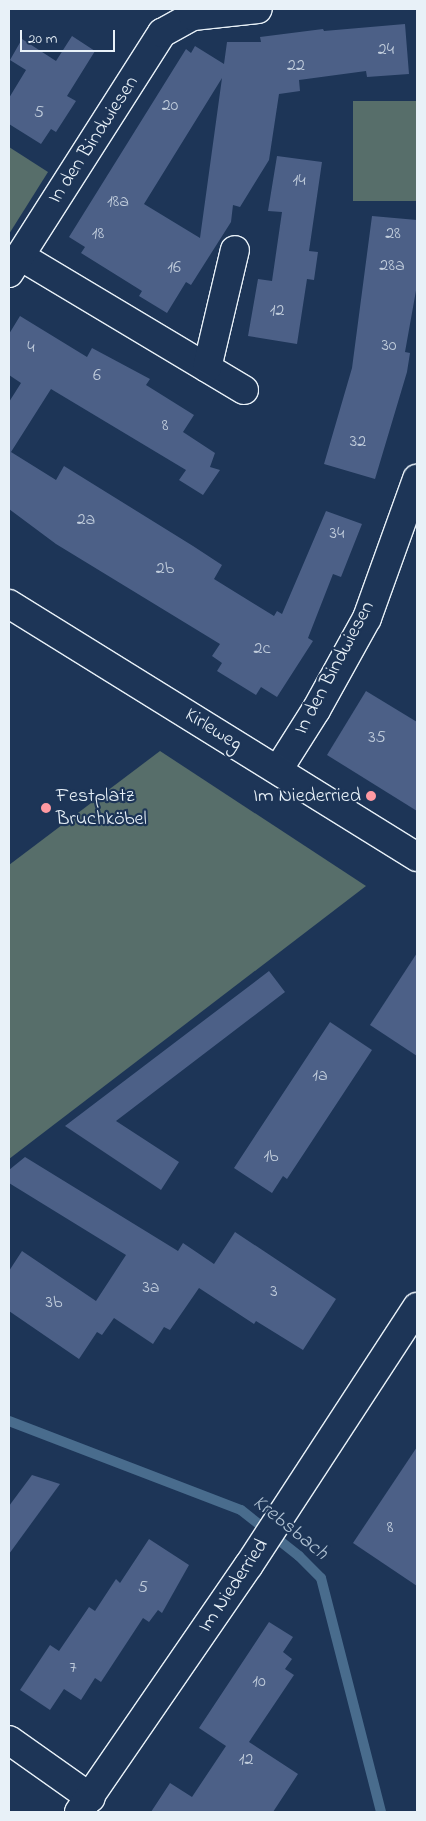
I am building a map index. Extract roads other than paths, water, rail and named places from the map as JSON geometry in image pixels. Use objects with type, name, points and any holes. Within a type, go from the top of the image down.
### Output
[{"type":"street","name":"In den Bindwiesen","points":[[244,390],[207,368],[14,265],[162,33],[193,16],[258,9]]},
{"type":"street","points":[[207,368],[235,250]]},
{"type":"street","name":"In den Bindwiesen","points":[[278,770],[316,710],[366,618],[417,479]]},
{"type":"street","name":"Kirleweg","points":[[9,604],[417,857]]},
{"type":"street","name":"Im Niederried","points":[[85,1805],[249,1565],[417,1307]]},
{"type":"street","points":[[9,1740],[85,1805]]},
{"type":"waterway","name":"Krebsbach","points":[[9,1421],[241,1510],[299,1556],[321,1578],[381,1812]]},
{"type":"place","name":"Im Niederried","points":[[371,796]]},
{"type":"place","name":"Festplatz Bruchköbel","points":[[46,808]]}]
